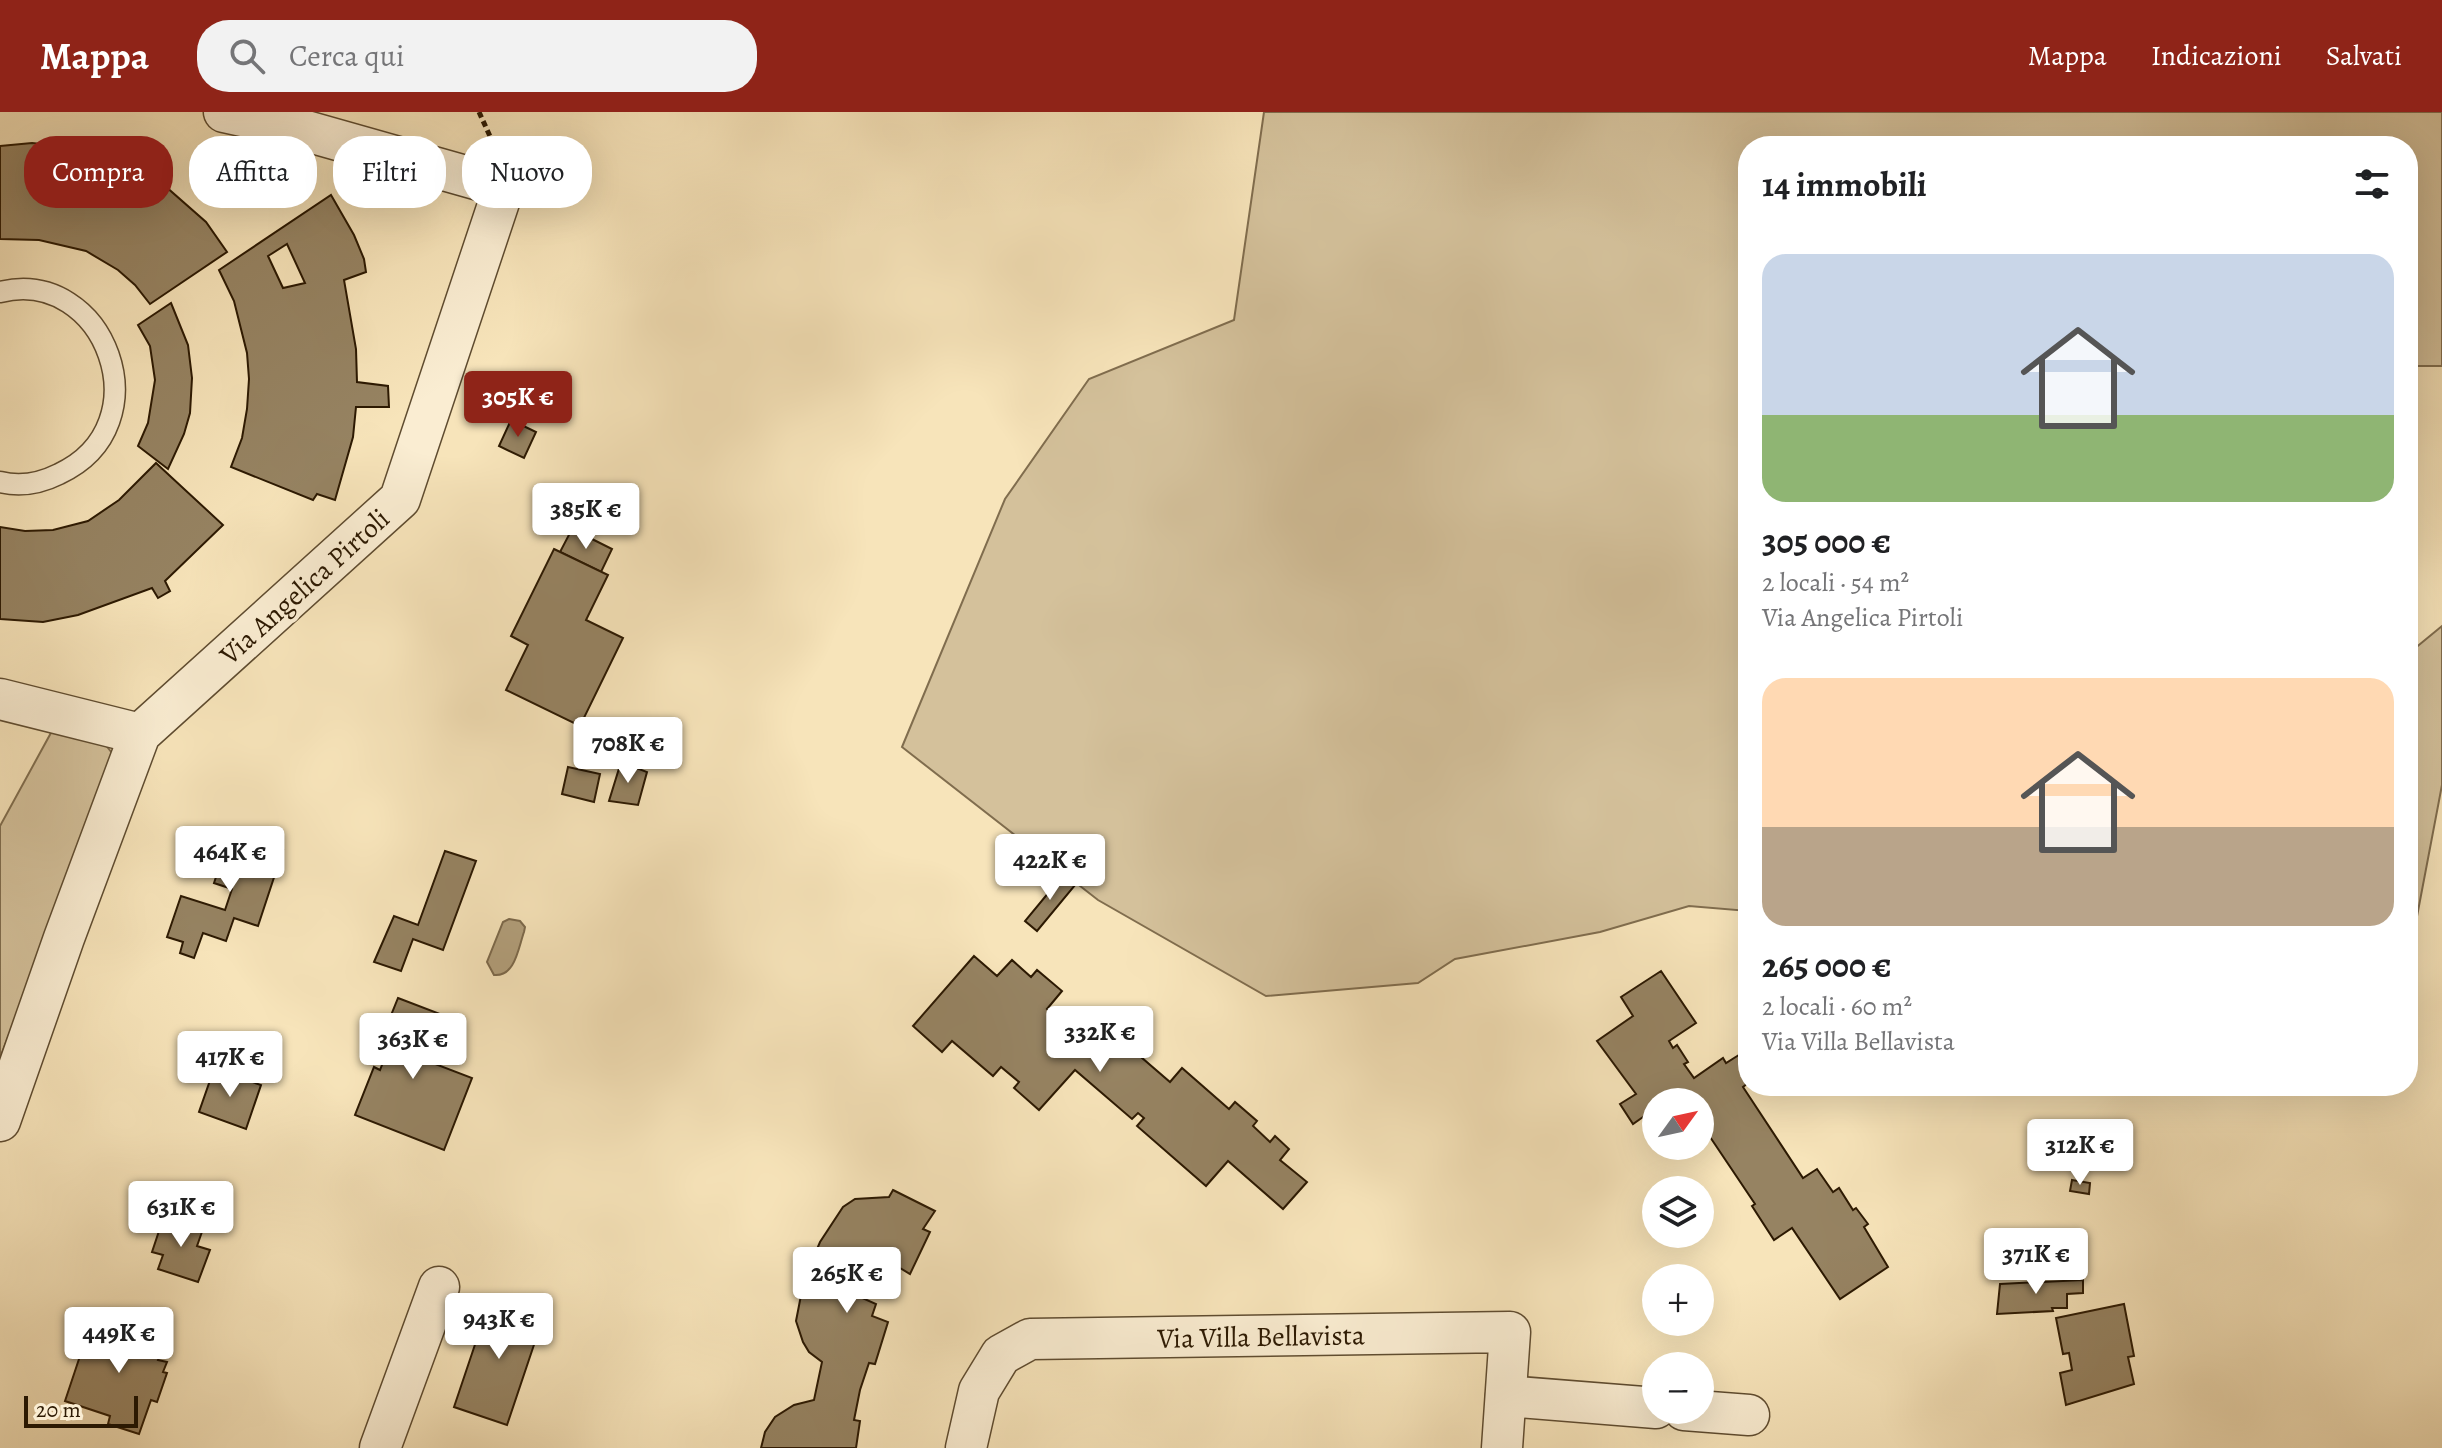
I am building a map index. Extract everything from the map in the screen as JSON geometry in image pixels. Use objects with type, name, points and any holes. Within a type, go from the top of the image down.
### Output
[{"type":"street","name":"Via Angelica Pirtoli","points":[[140,734],[400,499],[504,187],[292,127],[224,112]]},
{"type":"street","points":[[0,699],[140,734],[0,1121]]},
{"type":"street","points":[[380,1448],[439,1287]]},
{"type":"street","name":"Via Villa Bellavista","points":[[966,1448],[979,1391],[1001,1355],[1030,1339],[1510,1332],[1502,1448]]},
{"type":"street","points":[[1506,1396],[1642,1407]]},
{"type":"street","points":[[1714,1412],[1749,1415]]},
{"type":"lane","points":[[0,292],[40,292],[68,303],[92,323],[108,349],[116,378],[113,412],[98,443],[75,467],[44,481],[0,482]]},
{"type":"shaded area","points":[[1264,112],[2442,112],[2442,366],[2418,366],[2418,136],[1738,136],[1738,910],[1689,906],[1600,932],[1455,959],[1418,983],[1266,996],[1098,900],[902,747],[1005,499],[1089,379],[1234,320]]},
{"type":"shaded area","points":[[2442,626],[2442,785],[2418,911],[2418,646]]},
{"type":"shaded area","points":[[52,731],[104,743],[112,753],[110,771],[0,1058],[0,826]]},
{"type":"shaded area","points":[[509,919],[520,921],[525,927],[524,932],[511,967],[507,972],[494,975],[487,962],[503,922]]},
{"type":"building","points":[[24,144],[24,208],[173,208],[173,193],[206,222],[227,252],[150,304],[118,270],[86,251],[39,240],[0,239],[0,146]]},
{"type":"building","points":[[331,195],[333,208],[338,208],[354,235],[366,272],[344,280],[356,349],[357,382],[388,386],[389,407],[356,407],[353,437],[335,500],[317,494],[313,500],[231,467],[242,438],[249,379],[247,353],[234,301],[219,270],[312,208],[317,208],[317,204]],"holes":[[[287,244],[305,283],[283,288],[268,256]]]},
{"type":"building","points":[[171,303],[188,345],[192,378],[190,413],[168,469],[138,446],[148,423],[155,380],[150,346],[138,325]]},
{"type":"building","points":[[511,420],[536,432],[524,458],[499,446]]},
{"type":"building","points":[[156,463],[223,525],[165,581],[170,591],[158,598],[152,588],[78,615],[43,622],[0,619],[0,527],[25,531],[53,530],[88,521],[119,500]]},
{"type":"building","points":[[572,529],[612,549],[601,572],[560,552]]},
{"type":"building","points":[[554,549],[608,575],[586,620],[623,638],[580,726],[506,690],[528,645],[511,636]]},
{"type":"building","points":[[621,762],[647,772],[638,805],[609,801]]},
{"type":"building","points":[[568,767],[600,774],[594,802],[562,794]]},
{"type":"building","points":[[231,832],[283,850],[258,926],[234,918],[226,941],[203,933],[194,958],[180,953],[183,942],[167,937],[181,896],[225,910],[232,889],[214,883]]},
{"type":"building","points":[[445,851],[476,861],[443,950],[413,939],[401,971],[374,962],[394,916],[418,925]]},
{"type":"building","points":[[1064,874],[1076,884],[1037,931],[1025,921]]},
{"type":"building","points":[[974,956],[997,976],[1012,960],[1031,977],[1037,970],[1062,991],[1047,1009],[1082,1039],[1098,1020],[1170,1082],[1182,1068],[1229,1109],[1235,1102],[1257,1121],[1253,1126],[1270,1142],[1275,1136],[1289,1149],[1280,1160],[1307,1182],[1283,1209],[1228,1161],[1206,1186],[1137,1126],[1144,1118],[1138,1113],[1132,1119],[1075,1070],[1039,1110],[1014,1088],[1019,1082],[1001,1067],[993,1076],[952,1041],[942,1052],[913,1026]]},
{"type":"building","points":[[1661,971],[1696,1023],[1669,1041],[1673,1048],[1677,1045],[1688,1062],[1684,1064],[1694,1078],[1723,1058],[1726,1063],[1738,1056],[1738,1096],[1749,1096],[1803,1178],[1817,1169],[1833,1192],[1839,1188],[1853,1210],[1856,1208],[1868,1224],[1864,1227],[1888,1267],[1840,1299],[1792,1228],[1774,1240],[1752,1206],[1755,1204],[1714,1143],[1714,1088],[1642,1088],[1642,1118],[1633,1124],[1620,1104],[1636,1094],[1597,1041],[1633,1016],[1621,997]]},
{"type":"building","points":[[398,998],[440,1014],[422,1059],[472,1078],[444,1150],[355,1115],[374,1067],[380,1070],[388,1049],[379,1045]]},
{"type":"building","points":[[214,1069],[261,1085],[246,1129],[199,1112]]},
{"type":"building","points":[[2072,1180],[2090,1183],[2089,1194],[2070,1191]]},
{"type":"building","points":[[893,1190],[935,1211],[923,1229],[930,1232],[910,1274],[895,1265],[889,1275],[873,1268],[860,1297],[876,1304],[872,1316],[888,1322],[875,1364],[869,1363],[860,1390],[854,1420],[860,1421],[856,1448],[761,1448],[765,1432],[775,1417],[794,1405],[814,1400],[822,1362],[809,1352],[796,1321],[804,1280],[820,1242],[843,1207],[855,1199],[889,1197]]},
{"type":"building","points":[[164,1216],[203,1229],[197,1246],[210,1250],[198,1282],[158,1269],[163,1255],[152,1252]]},
{"type":"building","points":[[2083,1280],[2083,1293],[2067,1294],[2067,1308],[1997,1314],[2000,1284]]},
{"type":"building","points":[[491,1297],[544,1315],[507,1425],[454,1407]]},
{"type":"building","points":[[2124,1304],[2134,1356],[2128,1357],[2134,1384],[2066,1405],[2060,1373],[2072,1370],[2069,1353],[2063,1354],[2056,1318]]},
{"type":"building","points":[[98,1319],[165,1342],[158,1360],[167,1362],[163,1372],[167,1373],[157,1402],[151,1400],[139,1434],[108,1424],[110,1416],[65,1401],[88,1332],[93,1334]]}]
